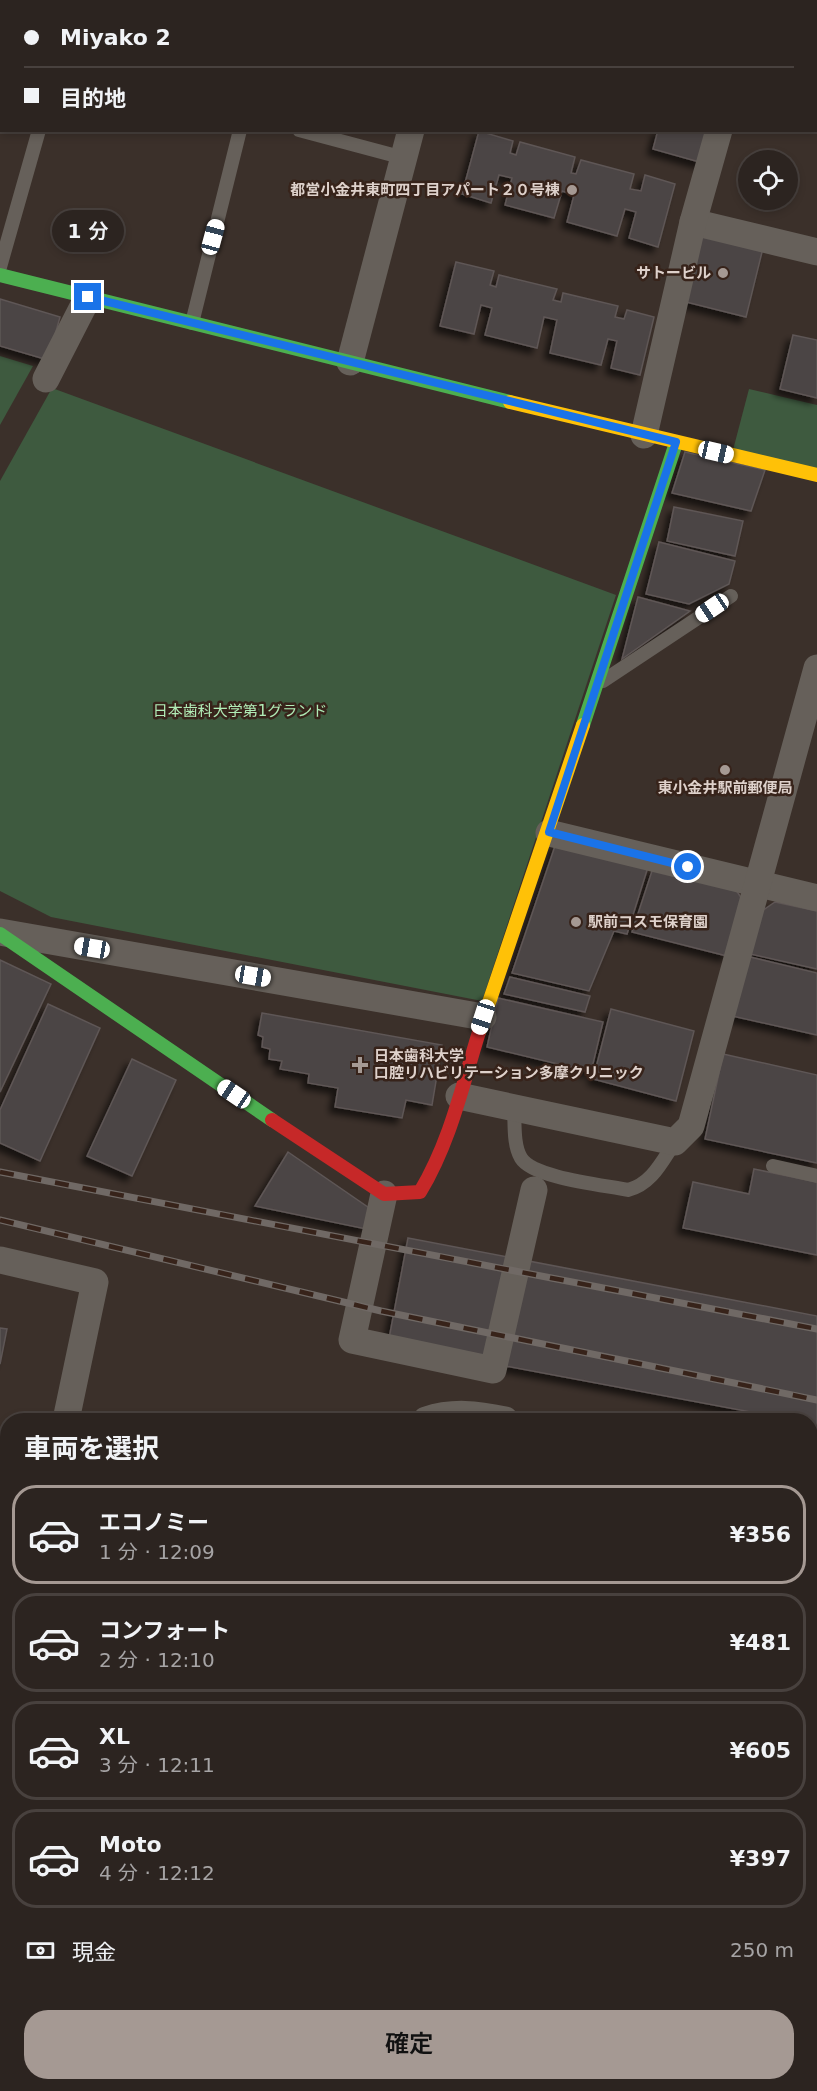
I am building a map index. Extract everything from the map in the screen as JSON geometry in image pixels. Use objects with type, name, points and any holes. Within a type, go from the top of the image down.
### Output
[{"type":"street","points":[[350,362],[410,132]]},
{"type":"street","points":[[644,435],[693,222],[718,132]]},
{"type":"street","points":[[693,222],[817,252]]},
{"type":"street","points":[[0,275],[644,435],[817,475]]},
{"type":"street","points":[[46,379],[88,297]]},
{"type":"street","points":[[0,933],[351,1174],[384,1194],[420,1192],[436,1169],[483,1017],[549,832],[676,442]]},
{"type":"street","points":[[459,1096],[675,1142],[691,1126],[817,668]]},
{"type":"street","points":[[549,832],[817,898]]},
{"type":"street","points":[[0,933],[483,1017]]},
{"type":"street","points":[[384,1194],[352,1340],[493,1370],[534,1190]]},
{"type":"street","points":[[0,1260],[95,1282],[67,1413]]},
{"type":"lane","points":[[0,267],[38,132]]},
{"type":"lane","points":[[192,323],[240,132]]},
{"type":"lane","points":[[306,132],[404,158]]},
{"type":"lane","points":[[598,685],[731,596]]},
{"type":"lane","points":[[514,1107],[518,1150],[522,1160],[538,1172],[628,1190],[639,1187],[650,1179],[675,1142]]},
{"type":"lane","points":[[773,1166],[817,1176]]},
{"type":"green space","points":[[0,356],[33,366],[0,425]]},
{"type":"green space","name":"日本歯科大学第1グランド","points":[[52,388],[616,595],[482,1001],[51,917],[0,891],[0,481]]},
{"type":"green space","points":[[749,389],[817,405],[817,469],[733,450]]},
{"type":"building","name":"都営小金井東町四丁目アパート２０号棟","points":[[479,132],[513,141],[510,153],[516,155],[520,142],[575,157],[571,173],[576,174],[581,160],[634,174],[630,189],[641,191],[645,175],[675,184],[658,247],[629,238],[636,212],[625,209],[617,236],[567,222],[574,195],[562,191],[554,218],[505,205],[512,178],[499,175],[491,203],[462,194]]},
{"type":"building","points":[[657,132],[711,132],[703,163],[653,149]]},
{"type":"building","name":"サトービル","points":[[698,236],[764,244],[746,317],[682,301]]},
{"type":"building","points":[[456,262],[494,271],[490,285],[496,287],[499,275],[557,289],[553,300],[561,302],[563,293],[618,306],[615,317],[624,319],[627,310],[654,317],[640,375],[611,368],[617,341],[608,339],[601,365],[550,353],[557,320],[544,317],[537,348],[485,335],[492,308],[481,305],[474,334],[440,326]]},
{"type":"building","points":[[0,299],[60,317],[48,360],[0,346]]},
{"type":"building","points":[[793,335],[817,340],[817,398],[780,389]]},
{"type":"building","points":[[685,452],[765,470],[751,511],[672,493]]},
{"type":"building","points":[[674,507],[743,521],[735,556],[667,541]]},
{"type":"building","points":[[659,542],[735,561],[729,584],[689,604],[646,594]]},
{"type":"building","points":[[638,597],[690,611],[622,659]]},
{"type":"building","points":[[556,843],[648,867],[627,934],[614,931],[589,991],[512,973]]},
{"type":"building","points":[[653,868],[736,890],[744,902],[727,956],[632,932]]},
{"type":"building","points":[[775,902],[817,911],[817,969],[750,954],[762,911]]},
{"type":"building","points":[[746,956],[817,973],[817,1035],[732,1016]]},
{"type":"building","points":[[0,960],[51,984],[0,1092]]},
{"type":"building","points":[[510,977],[590,996],[585,1012],[504,994]]},
{"type":"building","points":[[498,998],[603,1022],[591,1072],[487,1047]]},
{"type":"building","points":[[48,1004],[100,1028],[40,1161],[0,1143],[0,1110]]},
{"type":"building","points":[[611,1009],[694,1031],[676,1101],[593,1079]]},
{"type":"building","name":"日本歯科大学 口腔リハビリテーション多摩クリニック","points":[[262,1013],[442,1045],[432,1105],[406,1100],[402,1118],[335,1107],[338,1088],[308,1083],[309,1074],[280,1069],[282,1061],[269,1059],[270,1049],[262,1047],[263,1037],[258,1035]]},
{"type":"building","points":[[723,1054],[817,1075],[817,1163],[705,1139]]},
{"type":"building","points":[[132,1059],[176,1080],[132,1176],[87,1156]]},
{"type":"building","points":[[288,1152],[375,1212],[366,1229],[255,1206]]},
{"type":"building","points":[[754,1169],[817,1182],[817,1255],[683,1228],[693,1182],[749,1194]]},
{"type":"building","points":[[408,1238],[817,1316],[817,1413],[756,1413],[388,1344]]},
{"type":"building","points":[[0,1328],[7,1329],[0,1364]]},
{"type":"railway","points":[[0,1172],[817,1329]]},
{"type":"railway","points":[[0,1220],[381,1311],[817,1400]]},
{"type":"traffic: fast","points":[[0,275],[510,402]]},
{"type":"traffic: fast","points":[[583,725],[676,443]]},
{"type":"traffic: fast","points":[[0,934],[272,1120]]},
{"type":"traffic: slow","points":[[510,402],[817,475]]},
{"type":"traffic: slow","points":[[479,1032],[583,725]]},
{"type":"traffic: jam","points":[[272,1120],[384,1194],[420,1192],[447,1134],[479,1032]]},
{"type":"place","name":"都営小金井東町四丁目アパート２０号棟","points":[[572,190]]},
{"type":"place","name":"サトービル","points":[[723,273]]},
{"type":"place","name":"東小金井駅前郵便局","points":[[725,770]]},
{"type":"place","name":"駅前コスモ保育園","points":[[576,922]]},
{"type":"place","name":"日本歯科大学 口腔リハビリテーション多摩クリニック","points":[[360,1065]]},
{"type":"route","points":[[88,297],[676,442],[549,832],[688,867]]}]
